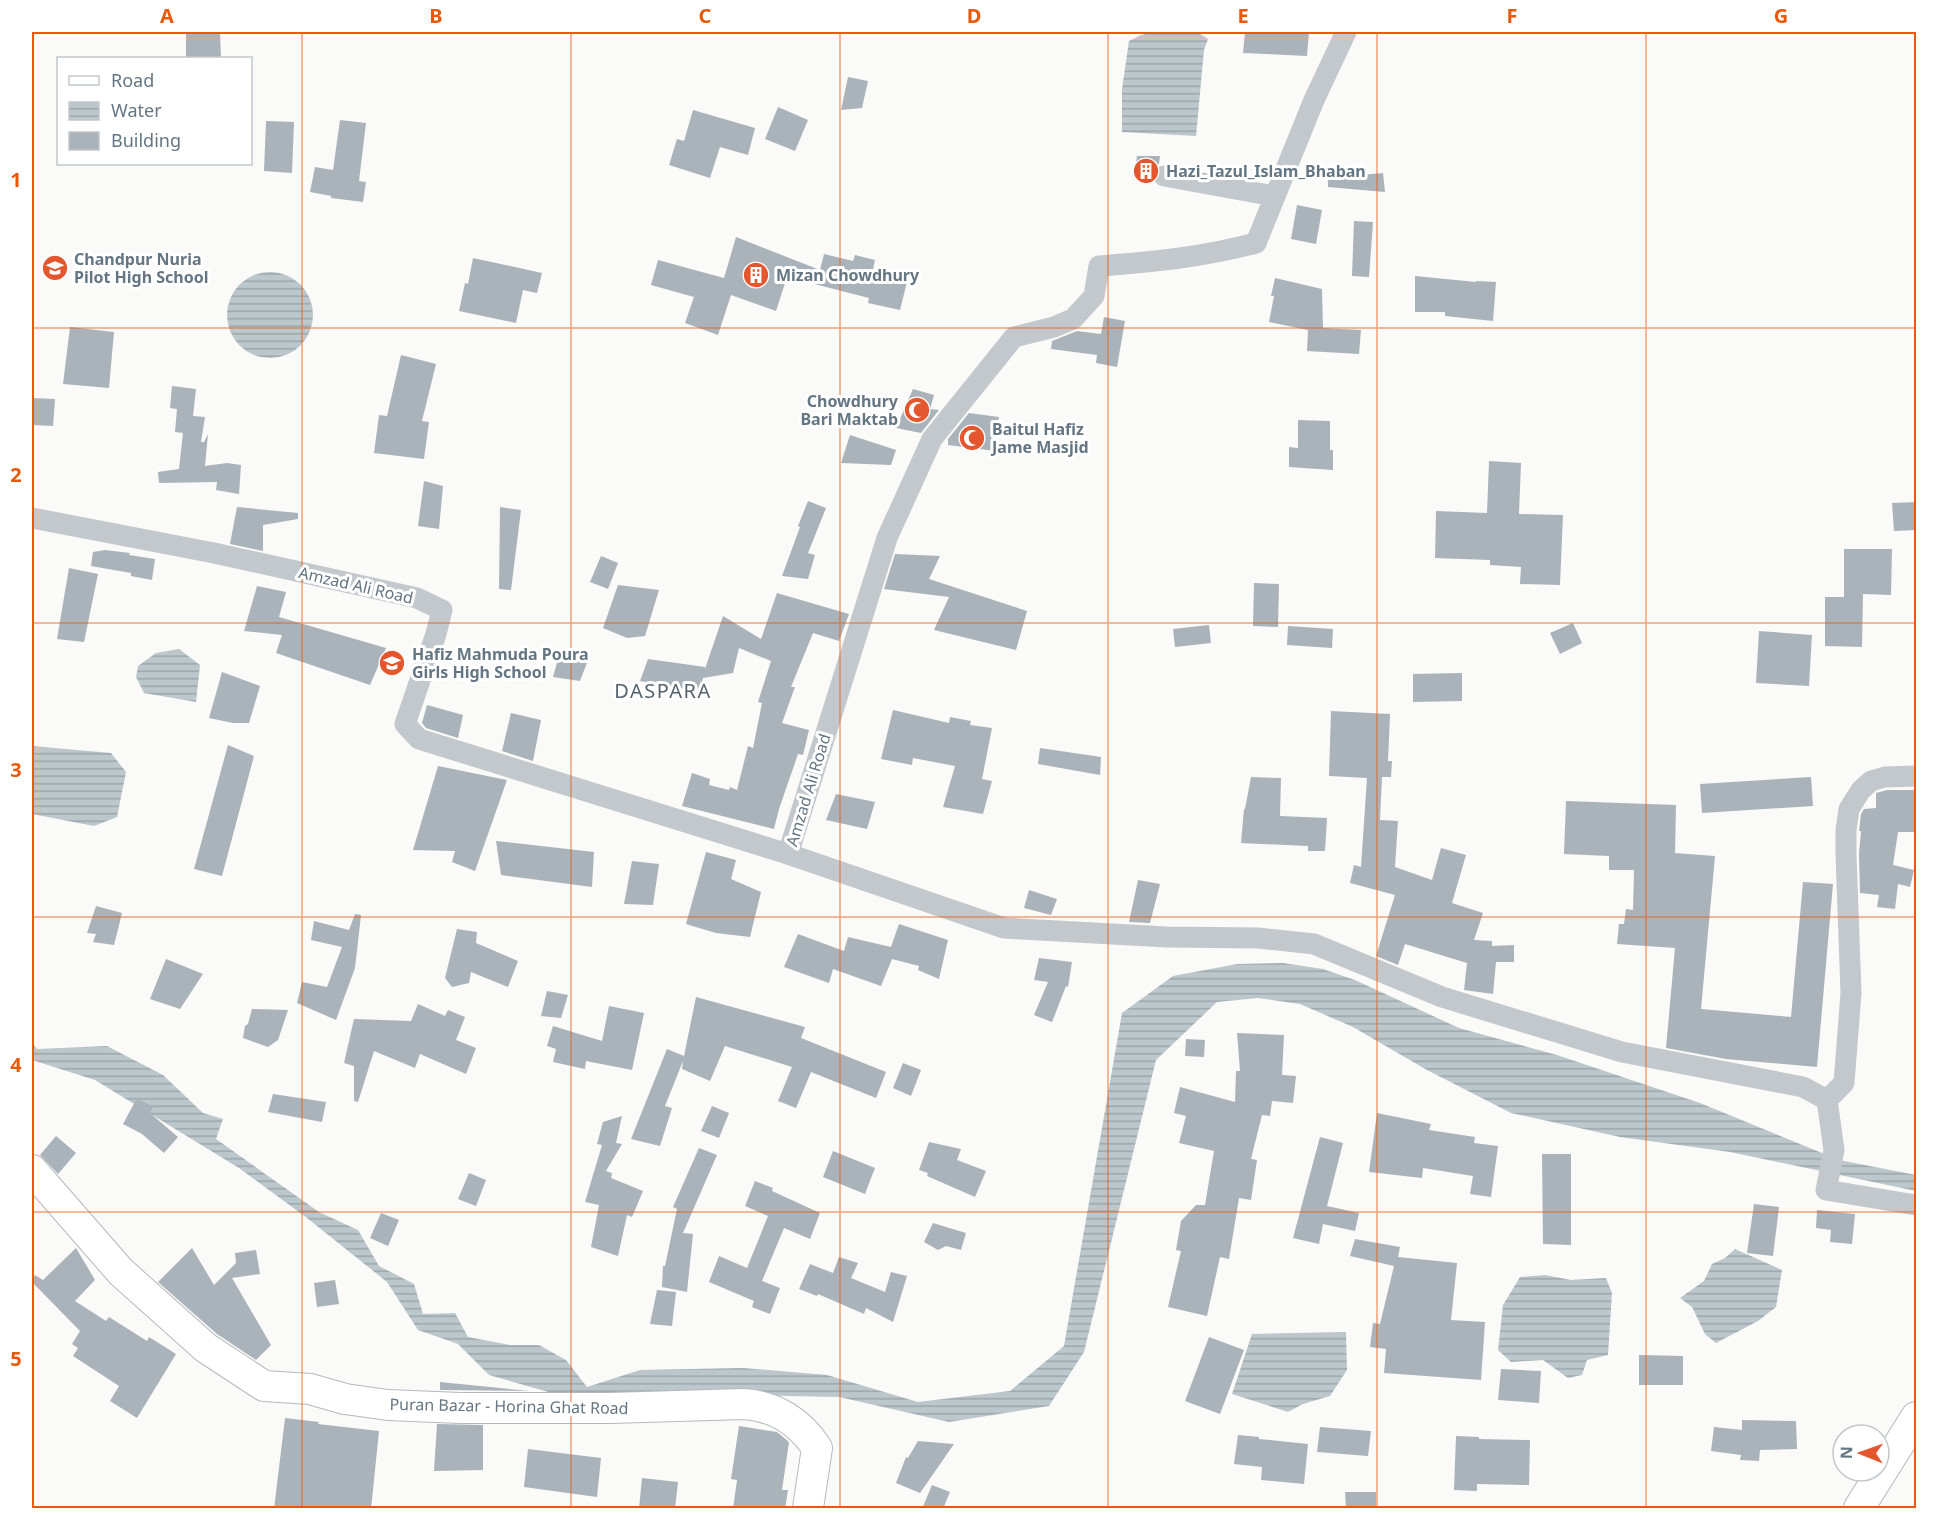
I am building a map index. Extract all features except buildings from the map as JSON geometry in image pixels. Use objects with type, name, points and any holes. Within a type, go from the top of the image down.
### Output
[{"type":"main road","name":"Puran Bazar - Horina Ghat Road","points":[[32,1170],[121,1272],[206,1348],[264,1386],[310,1389],[345,1399],[388,1405],[460,1408],[762,1405],[798,1424],[817,1448],[808,1509]]},
{"type":"main road","points":[[1859,1509],[1917,1417]]},
{"type":"street","name":"Amzad Ali Road","points":[[32,518],[214,553],[417,598],[442,610],[405,724],[419,739],[788,854],[887,538],[932,439],[1014,336],[1054,327],[1072,319],[1094,296],[1100,266],[1163,262],[1232,250],[1256,243],[1314,100],[1346,32]]},
{"type":"street","points":[[1164,176],[1274,196]]},
{"type":"street","points":[[1827,1100],[1844,1083],[1851,993],[1846,855],[1849,809],[1861,790],[1871,782],[1885,777],[1917,776]]},
{"type":"street","points":[[788,854],[1004,928],[1167,937],[1258,938],[1314,944],[1442,997],[1622,1052],[1803,1087],[1827,1100]]},
{"type":"street","points":[[1827,1100],[1834,1150],[1826,1190],[1917,1204]]},
{"type":"water","points":[[1156,32],[1197,32],[1208,39],[1204,50],[1196,136],[1122,132],[1122,89],[1129,41],[1141,35]]},
{"type":"water","points":[[270,272],[286,276],[300,285],[309,299],[313,315],[309,331],[300,345],[286,354],[270,358],[254,354],[240,345],[231,331],[227,315],[231,299],[240,285],[254,276]]},
{"type":"water","points":[[179,649],[200,665],[196,702],[144,693],[136,677],[138,666],[156,653]]},
{"type":"water","points":[[32,746],[111,753],[126,772],[117,817],[94,826],[32,814]]},
{"type":"water","points":[[1283,963],[1323,969],[1355,980],[1459,1028],[1557,1055],[1700,1103],[1839,1160],[1916,1175],[1916,1191],[1730,1152],[1620,1137],[1511,1113],[1427,1070],[1353,1027],[1300,1004],[1258,998],[1217,1002],[1156,1060],[1084,1352],[1049,1406],[949,1422],[839,1397],[735,1395],[587,1403],[489,1375],[458,1344],[418,1330],[387,1282],[307,1218],[239,1168],[95,1080],[32,1060],[32,1043],[37,1049],[107,1046],[163,1075],[203,1113],[223,1119],[216,1139],[319,1212],[358,1230],[379,1266],[414,1284],[423,1314],[455,1313],[468,1337],[510,1345],[539,1345],[566,1360],[587,1387],[640,1370],[743,1368],[827,1375],[918,1402],[1010,1391],[1064,1346],[1122,1013],[1173,976],[1237,964]]},
{"type":"water","points":[[1735,1249],[1782,1270],[1776,1307],[1758,1321],[1716,1343],[1705,1334],[1692,1307],[1680,1298],[1704,1281],[1712,1264],[1725,1258]]},
{"type":"water","points":[[1545,1275],[1571,1280],[1606,1278],[1612,1293],[1608,1355],[1587,1360],[1582,1375],[1568,1378],[1543,1360],[1511,1362],[1498,1350],[1503,1305],[1520,1277]]},
{"type":"water","points":[[1346,1332],[1347,1370],[1330,1396],[1303,1404],[1288,1412],[1232,1394],[1252,1334]]},
{"type":"place","name":"Hazi_Tazul_Islam_Bhaban","points":[[1146,171]]},
{"type":"place","name":"Chandpur Nuria Pilot High School","points":[[55,268]]},
{"type":"place","name":"Mizan Chowdhury","points":[[756,275]]},
{"type":"place","name":"Chowdhury Bari Maktab","points":[[917,410]]},
{"type":"place","name":"Baitul Hafiz Jame Masjid","points":[[972,438]]},
{"type":"place","name":"Hafiz Mahmuda Poura Girls High School","points":[[392,663]]},
{"type":"district","name":"DASPARA","points":[[663,691]]}]
